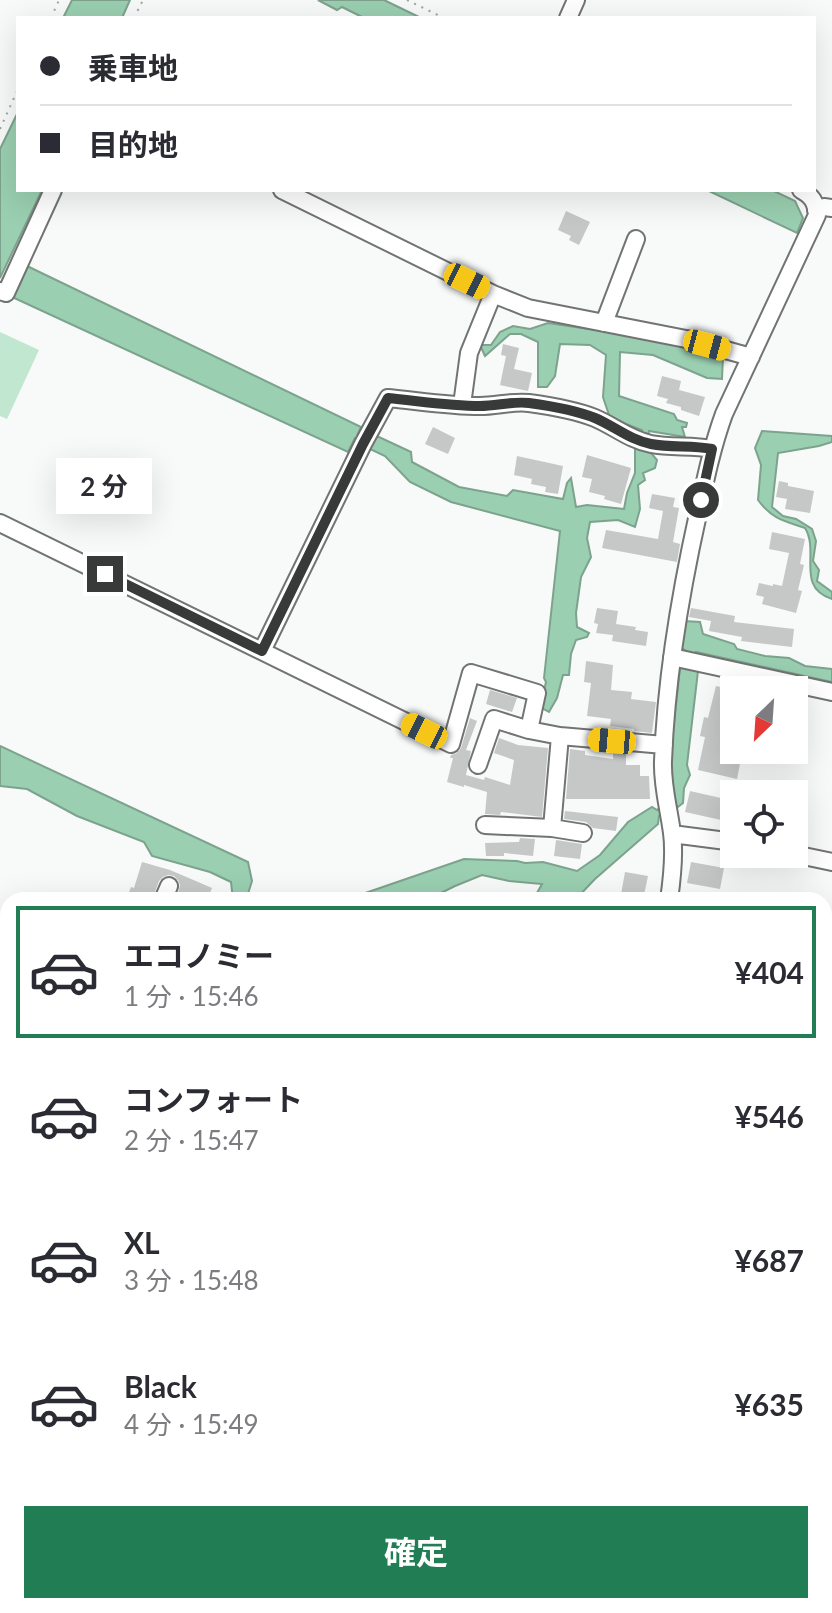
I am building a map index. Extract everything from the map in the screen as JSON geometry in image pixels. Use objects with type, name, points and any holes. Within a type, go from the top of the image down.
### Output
[{"type":"street","points":[[0,291],[6,293],[52,192]]},
{"type":"street","points":[[286,192],[493,294],[528,308],[686,339],[751,357]]},
{"type":"street","points":[[670,892],[673,856],[662,780],[664,745],[685,660],[690,551],[712,449],[724,414],[817,215],[824,209],[804,192]]},
{"type":"street","points":[[604,323],[636,239]]},
{"type":"street","points":[[462,405],[469,353],[493,294]]},
{"type":"street","points":[[262,651],[388,398],[483,406],[527,403],[596,418],[644,442],[712,449]]},
{"type":"street","points":[[0,523],[451,744],[471,673],[537,693],[529,730]]},
{"type":"street","points":[[685,660],[832,692]]},
{"type":"street","points":[[478,765],[494,719],[560,736],[664,745]]},
{"type":"street","points":[[552,828],[560,736]]},
{"type":"street","points":[[485,825],[552,828],[583,833]]},
{"type":"street","points":[[672,834],[720,840]]},
{"type":"street","points":[[808,857],[832,862]]},
{"type":"path","points":[[407,0],[440,16]]},
{"type":"path","points":[[0,129],[16,93]]},
{"type":"shaded area","points":[[72,0],[130,0],[123,16],[64,16]]},
{"type":"shaded area","points":[[318,0],[384,0],[417,16],[360,16],[342,7],[337,10]]},
{"type":"shaded area","points":[[16,116],[16,192],[41,192],[0,278],[0,149]]},
{"type":"shaded area","points":[[711,192],[776,192],[795,201],[803,218],[797,233]]},
{"type":"shaded area","points":[[27,266],[361,427],[357,436],[373,443],[377,436],[411,452],[412,462],[459,487],[507,496],[513,490],[563,499],[571,478],[576,507],[587,505],[624,509],[635,473],[635,448],[642,430],[610,418],[603,397],[606,355],[590,345],[560,344],[555,376],[547,387],[538,387],[538,342],[521,334],[510,334],[485,356],[480,345],[491,345],[500,332],[513,326],[530,329],[548,323],[650,338],[723,356],[722,379],[707,378],[653,355],[620,352],[619,396],[674,414],[677,420],[687,423],[686,427],[682,427],[685,437],[649,431],[646,447],[657,460],[655,468],[643,473],[645,480],[638,485],[640,509],[635,527],[618,520],[590,522],[587,538],[591,557],[581,577],[576,613],[577,627],[589,633],[587,637],[576,640],[569,675],[563,675],[557,698],[549,712],[540,707],[546,682],[560,531],[451,502],[410,482],[385,456],[355,438],[348,452],[12,297]]},
{"type":"shaded area","points":[[0,332],[39,350],[7,419],[0,416]]},
{"type":"shaded area","points":[[762,431],[832,436],[832,442],[778,453],[772,507],[783,516],[796,519],[812,529],[816,541],[813,561],[819,570],[817,581],[832,592],[832,599],[814,586],[809,537],[805,528],[773,515],[758,500],[761,465],[755,448]]},
{"type":"shaded area","points":[[684,621],[700,622],[703,634],[734,644],[737,649],[789,658],[805,666],[832,669],[832,682],[696,652],[692,667],[698,671],[687,765],[690,775],[684,788],[683,803],[678,807],[674,803],[659,816],[658,824],[583,892],[538,892],[542,884],[482,875],[443,892],[368,892],[464,859],[543,862],[577,871],[600,855],[628,822],[652,807],[657,810],[673,797],[670,759],[680,668],[687,666],[690,655],[681,647]]},
{"type":"shaded area","points":[[0,746],[248,862],[252,881],[249,892],[232,892],[231,882],[210,872],[152,856],[144,842],[77,816],[27,789],[0,786]]},
{"type":"building","points":[[566,211],[590,222],[579,245],[569,240],[571,236],[558,230]]},
{"type":"building","points":[[503,344],[519,348],[514,369],[532,373],[528,391],[500,385],[506,356],[501,355]]},
{"type":"building","points":[[662,376],[681,381],[679,390],[705,397],[699,416],[666,403],[668,399],[657,396]]},
{"type":"building","points":[[433,427],[455,438],[448,454],[425,444]]},
{"type":"building","points":[[587,455],[631,468],[621,504],[589,492],[592,479],[582,477]]},
{"type":"building","points":[[517,456],[563,466],[558,494],[545,492],[546,487],[531,484],[532,479],[514,475]]},
{"type":"building","points":[[779,481],[814,491],[810,513],[785,509],[787,499],[776,497]]},
{"type":"building","points":[[652,494],[675,498],[673,507],[679,508],[673,542],[680,544],[677,562],[602,548],[606,530],[658,539],[663,511],[649,508]]},
{"type":"building","points":[[772,532],[805,539],[800,564],[804,565],[798,590],[802,591],[796,613],[762,604],[764,597],[756,595],[759,583],[782,586],[789,553],[769,549]]},
{"type":"building","points":[[597,608],[618,611],[616,624],[648,632],[646,646],[612,641],[613,635],[596,633]]},
{"type":"building","points":[[691,608],[735,616],[734,622],[794,629],[792,647],[741,641],[742,637],[709,631],[711,621],[689,617]]},
{"type":"building","points":[[586,661],[613,665],[611,690],[632,692],[631,699],[656,702],[652,733],[610,726],[611,719],[587,716],[591,683],[584,682]]},
{"type":"building","points":[[716,686],[720,687],[720,764],[740,764],[737,779],[698,770],[705,737],[700,736],[704,717],[708,718]]},
{"type":"building","points":[[490,690],[517,698],[512,712],[486,704]]},
{"type":"building","points":[[470,718],[477,721],[466,750],[471,751],[466,775],[510,785],[514,760],[494,753],[499,738],[518,745],[548,748],[542,817],[501,812],[500,815],[485,814],[487,792],[447,782],[453,758],[450,758],[451,755],[461,748]]},
{"type":"building","points":[[570,749],[585,751],[585,755],[613,759],[613,752],[626,753],[626,765],[640,765],[640,776],[649,776],[650,799],[566,799]]},
{"type":"building","points":[[690,791],[720,798],[720,820],[685,812]]},
{"type":"building","points":[[565,811],[618,817],[616,831],[564,819]]},
{"type":"building","points":[[520,838],[535,839],[533,856],[504,853],[504,856],[486,856],[485,843],[519,842]]},
{"type":"building","points":[[556,840],[582,844],[580,859],[554,856]]},
{"type":"building","points":[[142,862],[212,888],[210,892],[178,892],[178,880],[168,875],[159,881],[155,892],[129,892],[131,887],[134,888]]},
{"type":"building","points":[[691,862],[724,868],[720,889],[687,883]]},
{"type":"building","points":[[625,872],[648,876],[645,892],[621,892]]},
{"type":"route","points":[[105,574],[262,651],[388,398],[483,406],[527,403],[596,418],[650,444],[712,449],[701,500]]}]
